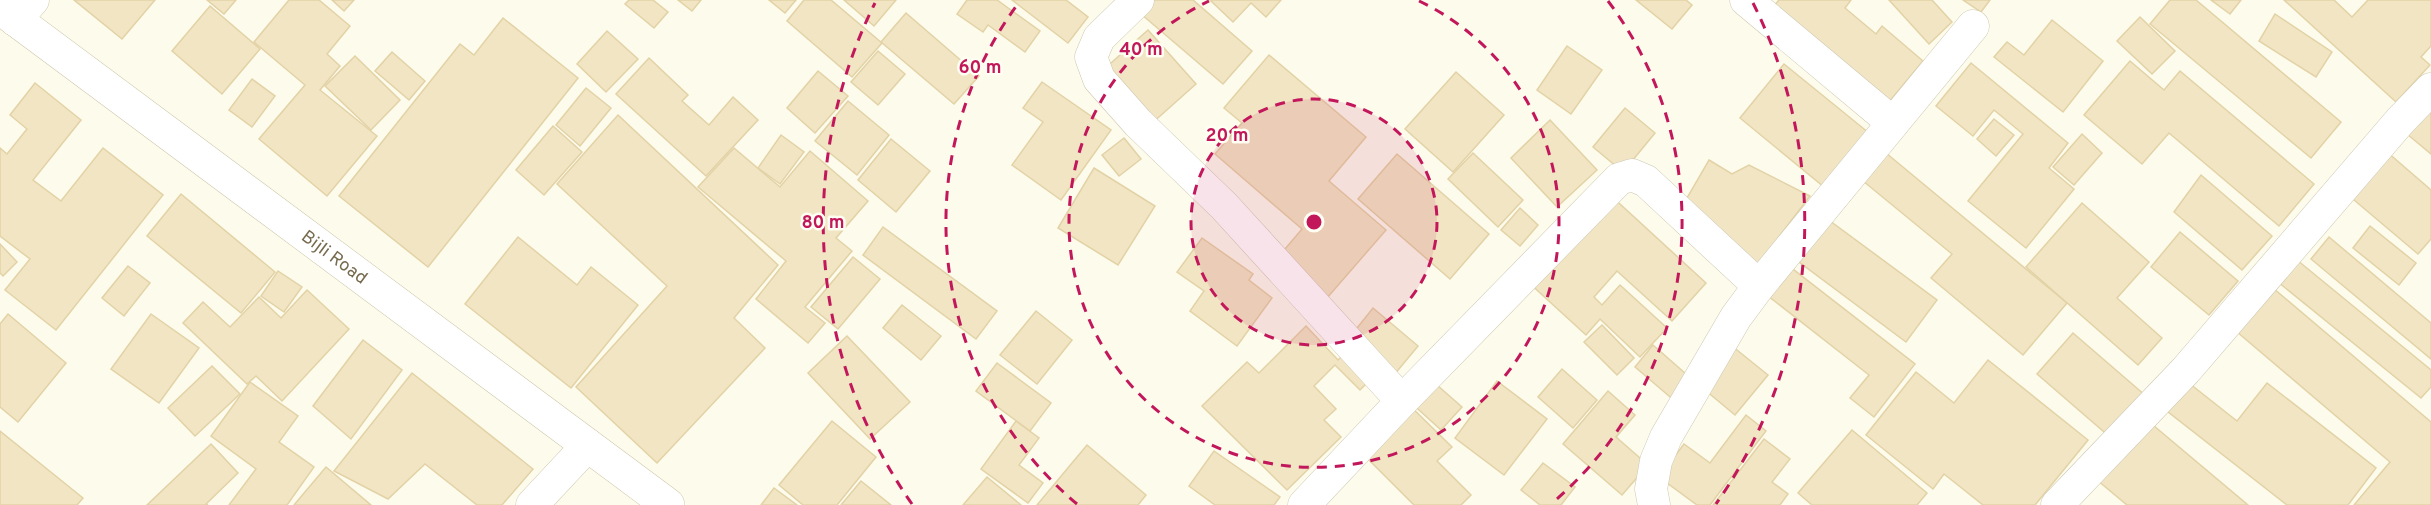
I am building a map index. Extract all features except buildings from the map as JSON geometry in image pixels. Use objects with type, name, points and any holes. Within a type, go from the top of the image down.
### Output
[{"type":"street","points":[[1138,0],[1099,38],[1091,57],[1099,79],[1138,123],[1224,206],[1402,401]]},
{"type":"street","points":[[1746,0],[1893,123]]},
{"type":"street","name":"Bijli Road","points":[[16,9],[668,505]]},
{"type":"street","points":[[1654,505],[1651,489],[1654,470],[1666,437],[1736,317],[1972,26]]},
{"type":"street","points":[[2057,505],[2186,370],[2400,121],[2431,89]]},
{"type":"street","points":[[1304,505],[1619,179],[1632,175],[1646,181],[1759,286]]},
{"type":"street","points":[[532,505],[588,445]]}]
